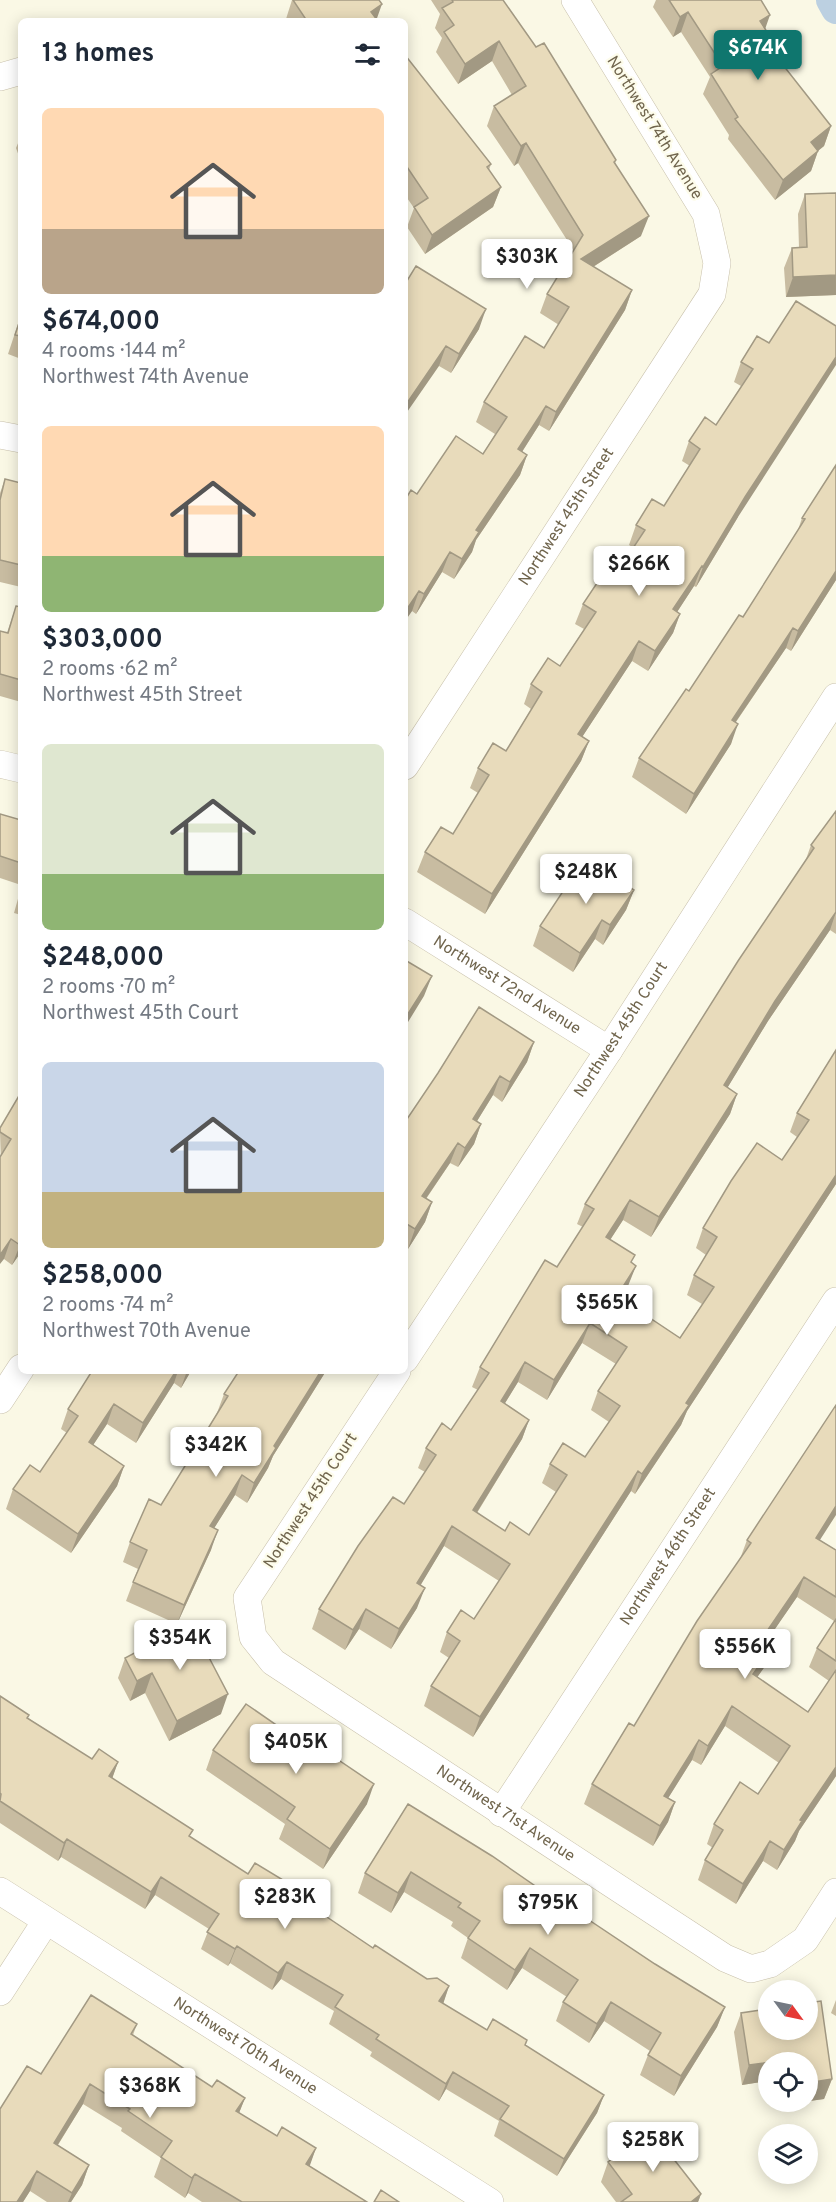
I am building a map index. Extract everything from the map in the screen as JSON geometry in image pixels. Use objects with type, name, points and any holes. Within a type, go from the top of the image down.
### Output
[{"type":"street","name":"Northwest 74th Avenue","points":[[575,0],[706,214],[717,263]]},
{"type":"street","points":[[0,76],[18,72]]},
{"type":"street","name":"Northwest 45th Street","points":[[408,761],[712,294],[717,263]]},
{"type":"street","points":[[0,435],[18,438]]},
{"type":"street","name":"Northwest 45th Court","points":[[408,1354],[609,1050],[836,697]]},
{"type":"street","points":[[0,764],[18,768]]},
{"type":"street","name":"Northwest 72nd Avenue","points":[[408,924],[609,1050]]},
{"type":"street","name":"Northwest 46th Street","points":[[501,1813],[836,1300]]},
{"type":"street","points":[[0,1400],[18,1373]]},
{"type":"street","name":"Northwest 45th Court","points":[[253,1636],[247,1598],[395,1374]]},
{"type":"street","name":"Northwest 71st Avenue","points":[[253,1636],[273,1662],[725,1958],[751,1969],[770,1964],[805,1940],[836,1892]]},
{"type":"street","name":"Northwest 70th Avenue","points":[[0,1891],[490,2202]]},
{"type":"street","points":[[0,1992],[46,1921]]},
{"type":"building","points":[[293,0],[379,0],[382,4],[371,12],[376,18],[305,18]]},
{"type":"building","points":[[452,0],[503,0],[536,47],[544,43],[616,160],[614,162],[649,216],[581,259],[632,290],[556,412],[546,406],[518,449],[527,455],[476,530],[479,532],[462,559],[450,552],[424,594],[419,591],[408,608],[408,495],[411,490],[417,494],[456,436],[483,454],[507,417],[484,402],[525,336],[544,348],[569,307],[547,294],[583,235],[526,143],[521,146],[494,106],[526,86],[499,41],[465,64],[444,32],[454,25],[442,8],[453,2]]},
{"type":"building","points":[[669,0],[761,0],[770,15],[760,21],[787,63],[783,65],[831,126],[811,142],[818,151],[783,180],[735,119],[738,117],[711,74],[723,66],[688,12],[680,17]]},
{"type":"building","points":[[408,59],[491,164],[487,167],[501,187],[432,235],[414,207],[428,198],[408,168]]},
{"type":"building","points":[[836,193],[836,275],[793,277],[792,248],[807,247],[805,194]]},
{"type":"building","points":[[416,266],[486,309],[459,354],[446,346],[408,402],[408,279]]},
{"type":"building","points":[[796,301],[836,326],[836,357],[745,497],[703,567],[673,609],[680,614],[655,651],[639,641],[578,734],[589,741],[492,894],[425,852],[441,827],[453,834],[489,775],[478,768],[493,743],[506,751],[542,692],[531,684],[548,658],[560,666],[596,612],[583,604],[601,577],[610,583],[645,530],[636,525],[652,499],[664,506],[700,449],[689,441],[705,417],[716,425],[753,369],[741,362],[757,336],[769,343]]},
{"type":"building","points":[[836,465],[836,571],[798,631],[793,628],[732,720],[738,724],[694,794],[639,758],[686,689],[689,691],[739,615],[743,617]]},
{"type":"building","points":[[5,479],[18,482],[18,564],[0,560],[0,500]]},
{"type":"building","points":[[16,606],[18,606],[18,679],[0,674],[0,631],[8,633]]},
{"type":"building","points":[[836,811],[836,912],[775,1001],[724,1085],[737,1094],[659,1217],[630,1200],[606,1237],[635,1255],[631,1262],[636,1266],[617,1296],[680,1338],[714,1287],[694,1275],[717,1237],[703,1228],[757,1143],[782,1160],[809,1120],[797,1113],[836,1050],[836,1175],[686,1403],[689,1405],[642,1474],[638,1471],[480,1717],[431,1686],[460,1641],[447,1632],[461,1610],[474,1619],[510,1564],[452,1526],[417,1583],[425,1588],[399,1629],[366,1609],[353,1630],[319,1609],[358,1546],[393,1497],[404,1504],[436,1455],[426,1448],[442,1423],[451,1430],[489,1373],[480,1367],[545,1260],[557,1267],[594,1209],[585,1204],[738,961],[814,848],[811,845]],"holes":[[[590,1323],[627,1347],[598,1391],[620,1406],[585,1457],[563,1443],[550,1464],[567,1475],[529,1535],[510,1522],[505,1531],[473,1510],[529,1420],[501,1401],[525,1362],[554,1380]]]},
{"type":"building","points":[[0,814],[18,819],[18,862],[0,856]]},
{"type":"building","points":[[585,858],[634,890],[610,925],[602,920],[580,953],[540,926]]},
{"type":"building","points":[[408,962],[432,976],[408,1014]]},
{"type":"building","points":[[479,1007],[534,1042],[510,1082],[500,1076],[473,1119],[481,1124],[465,1148],[458,1143],[422,1196],[432,1202],[415,1229],[408,1225],[408,1118]]},
{"type":"building","points":[[18,1097],[18,1244],[11,1239],[0,1255],[0,1157],[11,1139],[0,1132],[0,1128]]},
{"type":"building","points":[[90,1374],[174,1374],[143,1423],[114,1404],[89,1442],[124,1466],[78,1534],[13,1489],[30,1465],[40,1472],[78,1416],[68,1409]]},
{"type":"building","points":[[237,1374],[319,1374],[274,1446],[276,1448],[254,1483],[242,1475],[210,1526],[218,1530],[184,1605],[133,1582],[147,1550],[130,1542],[149,1499],[161,1505],[228,1396],[224,1394]]},
{"type":"building","points":[[836,1405],[836,1506],[816,1538],[836,1550],[836,1597],[804,1577],[767,1631],[778,1639],[753,1674],[808,1712],[836,1670],[836,1767],[800,1820],[802,1821],[784,1850],[770,1841],[743,1884],[705,1860],[723,1830],[714,1824],[740,1782],[758,1794],[790,1746],[732,1706],[708,1746],[699,1740],[664,1796],[675,1802],[660,1826],[592,1784],[629,1723],[634,1726],[697,1621],[751,1543],[747,1540]]},
{"type":"building","points":[[836,1619],[836,1661],[817,1648]]},
{"type":"building","points":[[191,1623],[228,1694],[177,1721],[152,1673],[137,1681],[125,1658]]},
{"type":"building","points":[[0,1696],[29,1715],[27,1718],[92,1759],[99,1749],[118,1762],[109,1776],[193,1830],[189,1836],[248,1874],[255,1863],[321,1903],[318,1911],[373,1948],[375,1945],[427,1979],[437,1978],[449,1986],[439,2001],[487,2030],[493,2019],[527,2040],[525,2045],[604,2095],[564,2159],[500,2119],[509,2106],[453,2072],[446,2084],[376,2039],[379,2035],[335,2007],[343,1995],[287,1962],[278,1973],[237,1946],[235,1949],[207,1932],[219,1914],[161,1877],[151,1892],[67,1839],[64,1843],[0,1801]]},
{"type":"building","points":[[246,1704],[327,1760],[331,1755],[374,1784],[330,1849],[287,1819],[295,1807],[213,1750]]},
{"type":"building","points":[[408,1804],[492,1856],[573,1912],[574,1910],[725,2007],[681,2076],[648,2055],[661,2033],[611,2002],[597,2024],[563,2002],[578,1980],[530,1948],[515,1970],[468,1938],[480,1921],[458,1907],[461,1903],[411,1872],[398,1893],[365,1873]]},
{"type":"building","points":[[91,1995],[137,2024],[131,2034],[212,2087],[217,2080],[245,2098],[236,2111],[277,2136],[282,2127],[316,2148],[306,2164],[367,2202],[242,2202],[195,2174],[192,2178],[161,2157],[172,2141],[128,2111],[130,2109],[90,2084],[54,2143],[89,2165],[72,2193],[37,2171],[17,2202],[0,2202],[0,2109],[27,2066],[41,2074]]},
{"type":"building","points":[[818,2001],[821,2001],[832,2079],[818,2081],[818,2052],[758,2052],[758,2064],[749,2065],[741,2013],[758,2010],[758,2040],[818,2040]]},
{"type":"building","points":[[651,2130],[701,2194],[691,2202],[621,2202],[632,2194],[608,2162]]},
{"type":"building","points":[[381,2190],[399,2202],[374,2202]]},
{"type":"waterway","points":[[831,0],[836,9]]}]
